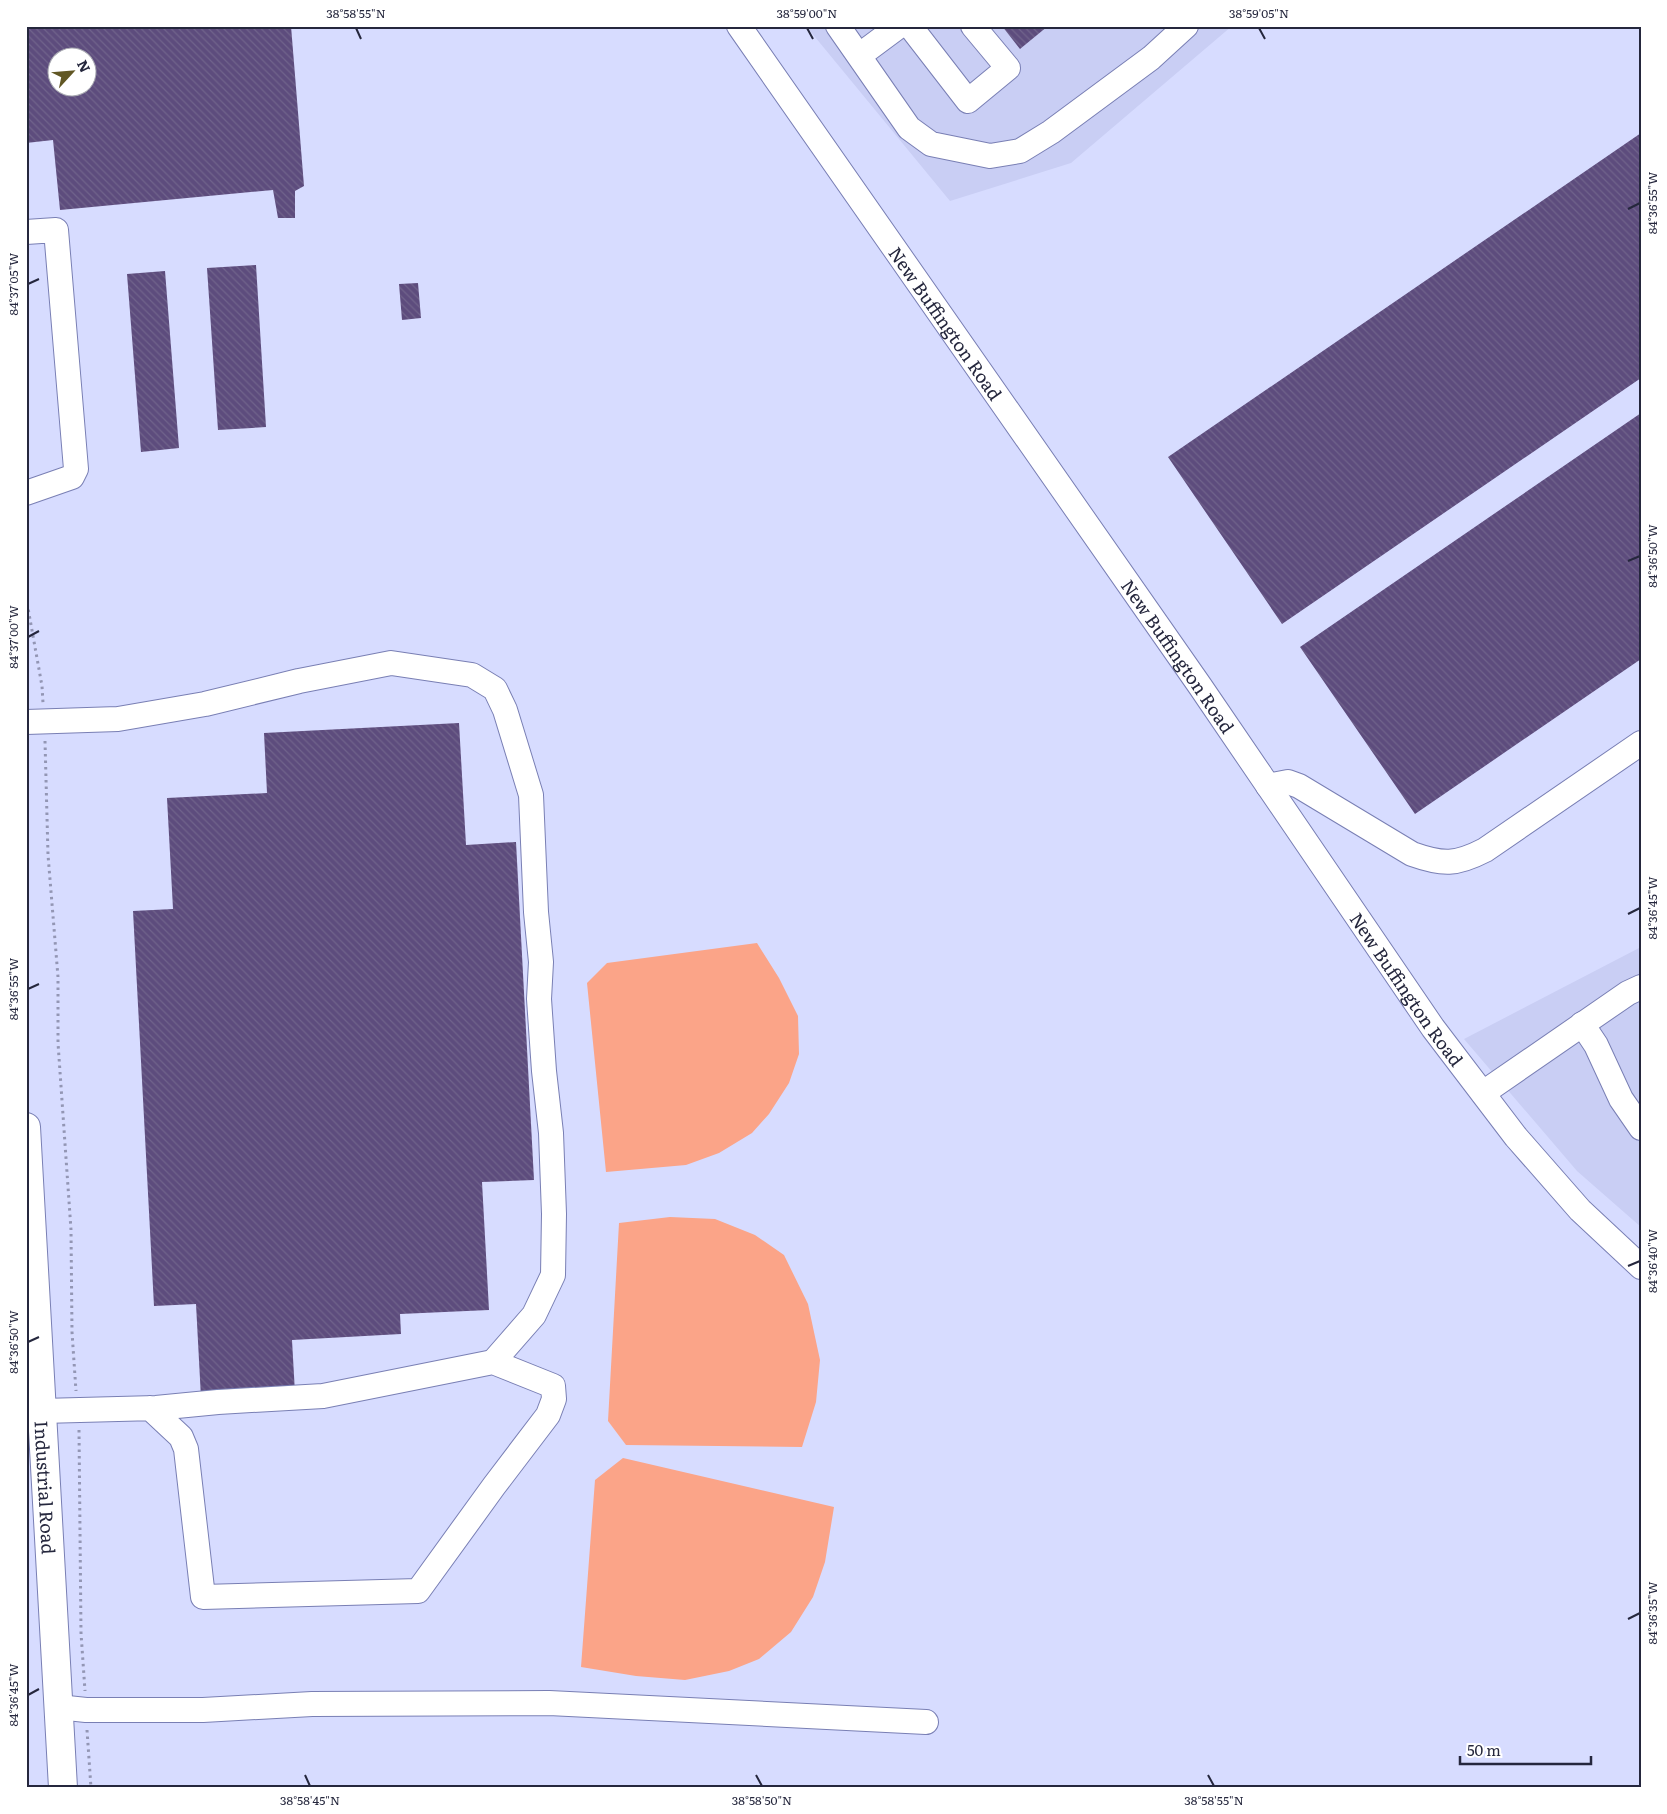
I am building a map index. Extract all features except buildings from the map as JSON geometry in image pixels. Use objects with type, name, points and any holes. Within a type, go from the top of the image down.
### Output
[{"type":"main road","name":"Industrial Road","points":[[26,1127],[62,1788]]},
{"type":"street","name":"New Buffington Road","points":[[738,26],[1033,446],[1433,1028],[1516,1137],[1580,1210],[1641,1267]]},
{"type":"street","points":[[838,26],[909,128],[931,144],[990,156],[1020,150],[1052,132],[1151,58],[1186,26]]},
{"type":"street","points":[[860,55],[900,26]]},
{"type":"street","points":[[910,26],[968,101],[1008,68],[973,26]]},
{"type":"street","points":[[26,232],[56,230],[76,469],[72,477],[26,493]]},
{"type":"street","points":[[35,722],[127,718],[205,704],[300,681],[391,663],[472,675],[495,689],[505,710],[531,794],[536,912],[541,962],[540,1008],[551,1133],[554,1214],[553,1275],[534,1316],[493,1362]]},
{"type":"street","points":[[1268,786],[1288,782],[1299,786],[1412,854],[1433,862],[1449,862],[1467,859],[1485,850],[1641,743]]},
{"type":"street","points":[[1483,1093],[1628,993],[1639,990]]},
{"type":"street","points":[[1582,1024],[1596,1045],[1621,1099],[1641,1128]]},
{"type":"street","points":[[42,1411],[150,1408],[323,1396],[493,1362],[553,1386],[554,1399],[548,1415],[418,1591],[203,1597],[186,1449],[181,1437],[150,1408]]},
{"type":"street","points":[[58,1707],[86,1710],[203,1710],[312,1704],[549,1703],[926,1722]]},
{"type":"path","points":[[26,597],[42,686],[35,722],[58,977],[58,1043],[71,1230],[72,1332],[78,1410],[81,1633],[91,1788]]},
{"type":"shaded area","points":[[806,26],[1232,26],[1071,163],[950,201]]},
{"type":"shaded area","points":[[757,943],[779,978],[798,1016],[799,1054],[789,1083],[769,1114],[752,1133],[719,1153],[686,1165],[606,1172],[587,983],[607,963]]},
{"type":"shaded area","points":[[1641,947],[1641,1227],[1577,1171],[1464,1039]]},
{"type":"shaded area","points":[[670,1217],[715,1219],[755,1235],[784,1255],[808,1304],[820,1360],[816,1402],[802,1447],[626,1445],[608,1421],[619,1223]]},
{"type":"shaded area","points":[[623,1458],[834,1507],[825,1562],[813,1597],[791,1632],[759,1659],[729,1671],[685,1680],[636,1676],[581,1667],[595,1480]]}]
